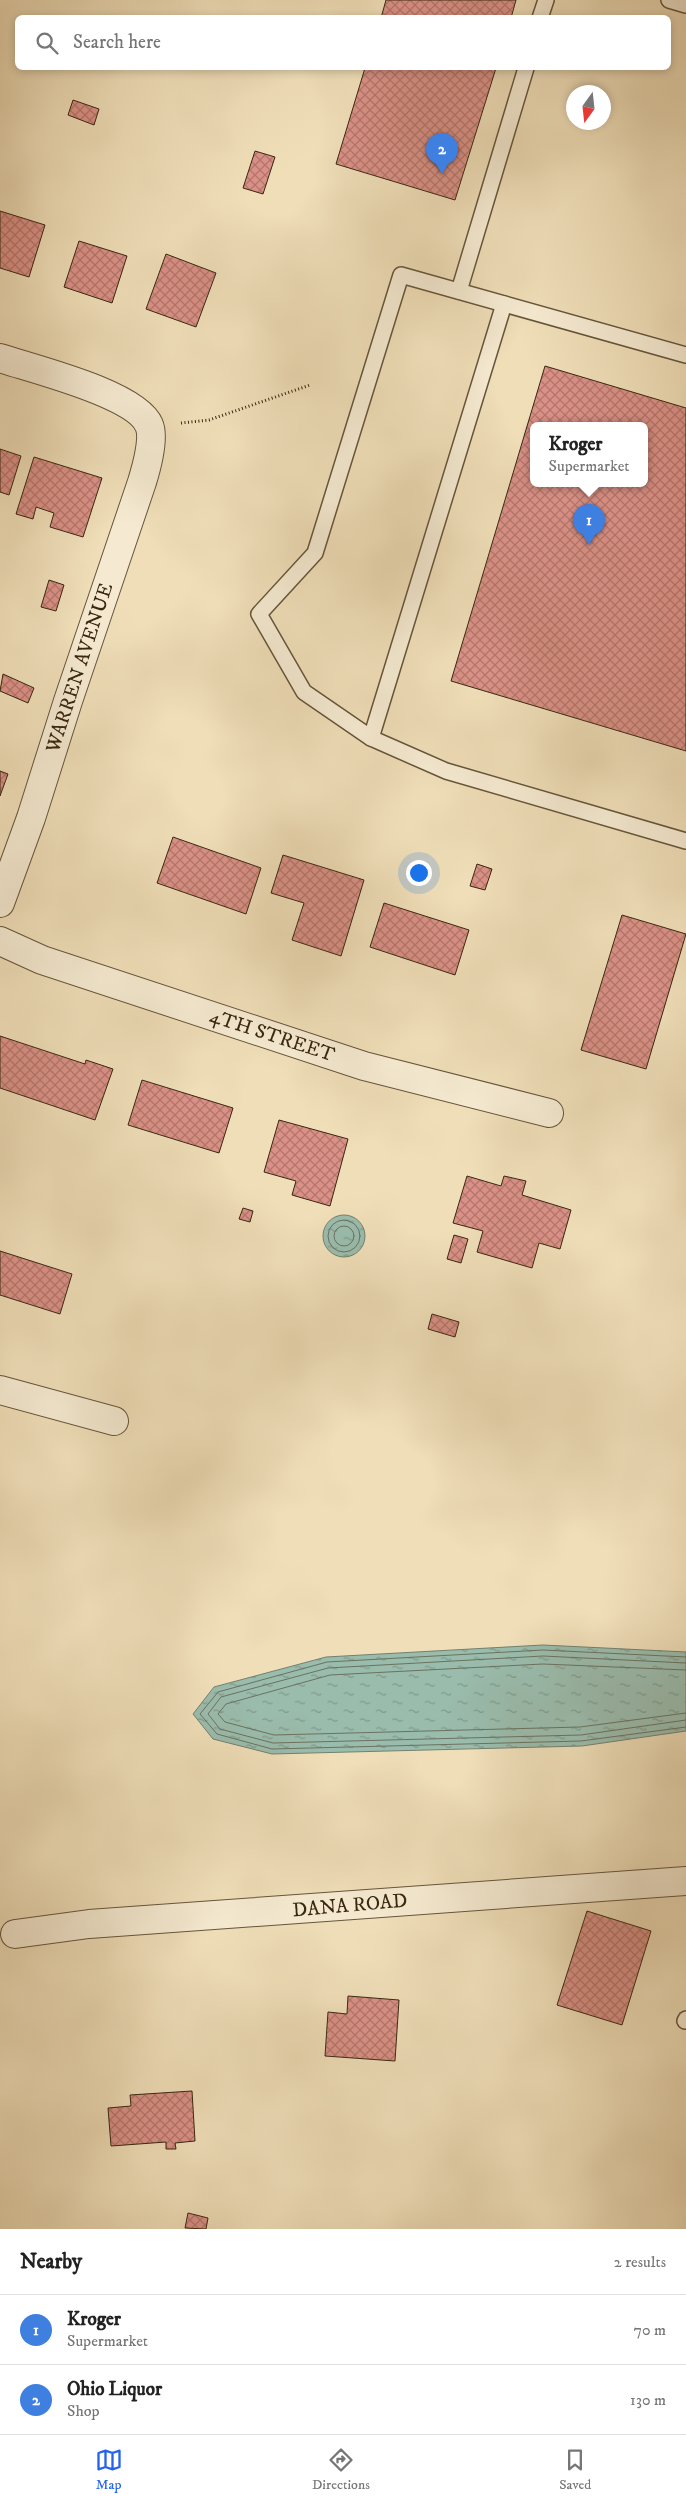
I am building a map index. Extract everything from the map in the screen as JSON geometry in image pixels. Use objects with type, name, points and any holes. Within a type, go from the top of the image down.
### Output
[{"type":"street","points":[[0,358],[101,391],[142,414],[151,429]]},
{"type":"street","name":"WARREN AVENUE","points":[[0,903],[31,818],[71,692],[142,482],[148,457],[151,429]]},
{"type":"street","name":"4TH STREET","points":[[0,941],[42,960],[364,1066],[549,1112]]},
{"type":"street","points":[[0,1390],[114,1421]]},
{"type":"street","name":"DANA ROAD","points":[[15,1934],[89,1924],[686,1881]]},
{"type":"lane","points":[[541,15],[546,0]]},
{"type":"lane","points":[[669,0],[686,5]]},
{"type":"lane","points":[[459,291],[525,70]]},
{"type":"lane","points":[[686,355],[402,275],[315,553],[259,614],[304,692],[370,738],[446,771],[686,841]]},
{"type":"lane","points":[[370,738],[504,304]]},
{"type":"path","points":[[151,429],[210,420],[310,385]]},
{"type":"water","points":[[340,1215],[348,1215],[359,1221],[365,1236],[359,1251],[348,1257],[340,1257],[329,1251],[323,1240],[323,1232],[329,1221]]},
{"type":"water","points":[[543,1645],[686,1652],[686,1731],[582,1746],[272,1754],[213,1739],[193,1714],[214,1687],[326,1657]]},
{"type":"building","points":[[386,0],[516,0],[512,15],[382,15]]},
{"type":"building","points":[[364,70],[495,70],[455,200],[336,164]]},
{"type":"building","points":[[73,100],[99,109],[94,125],[68,115]]},
{"type":"building","points":[[255,151],[275,157],[263,194],[243,188]]},
{"type":"building","points":[[0,211],[45,225],[29,277],[0,268]]},
{"type":"building","points":[[79,241],[127,256],[112,303],[64,287]]},
{"type":"building","points":[[166,254],[216,273],[196,327],[146,309]]},
{"type":"building","points":[[545,366],[686,408],[686,751],[451,681]]},
{"type":"building","points":[[0,449],[21,456],[9,495],[0,492]]},
{"type":"building","points":[[34,457],[102,478],[83,537],[50,527],[54,513],[36,507],[33,519],[16,514]]},
{"type":"building","points":[[49,580],[64,585],[56,611],[41,607]]},
{"type":"building","points":[[3,674],[34,688],[28,703],[0,691]]},
{"type":"building","points":[[0,771],[8,774],[0,796]]},
{"type":"building","points":[[173,837],[261,868],[246,914],[157,883]]},
{"type":"building","points":[[283,855],[364,880],[341,956],[292,940],[304,903],[271,893]]},
{"type":"building","points":[[477,864],[492,869],[485,890],[470,886]]},
{"type":"building","points":[[384,903],[469,930],[455,975],[370,947]]},
{"type":"building","points":[[622,915],[686,934],[646,1069],[581,1050]]},
{"type":"building","points":[[0,1036],[85,1064],[86,1060],[113,1069],[95,1120],[0,1088]]},
{"type":"building","points":[[142,1080],[233,1108],[219,1153],[128,1125]]},
{"type":"building","points":[[279,1120],[348,1139],[330,1206],[292,1195],[296,1181],[264,1172]]},
{"type":"building","points":[[467,1176],[501,1186],[504,1176],[526,1181],[522,1195],[571,1210],[560,1249],[539,1243],[532,1268],[477,1252],[483,1231],[453,1223]]},
{"type":"building","points":[[243,1208],[253,1211],[250,1222],[239,1219]]},
{"type":"building","points":[[454,1235],[468,1239],[461,1263],[447,1259]]},
{"type":"building","points":[[0,1251],[72,1274],[60,1314],[0,1295]]},
{"type":"building","points":[[432,1314],[459,1322],[455,1337],[428,1329]]},
{"type":"building","points":[[587,1911],[651,1931],[622,2025],[557,2005]]},
{"type":"building","points":[[348,1996],[399,2000],[395,2061],[325,2056],[328,2012],[347,2014]]},
{"type":"building","points":[[192,2091],[195,2141],[175,2143],[176,2149],[166,2149],[166,2142],[111,2146],[108,2108],[131,2106],[130,2095]]},
{"type":"building","points":[[188,2213],[208,2218],[206,2229],[185,2228]]},
{"type":"place","name":"Ohio Liquor","points":[[442,174]]},
{"type":"place","name":"Kroger","points":[[589,545]]}]
